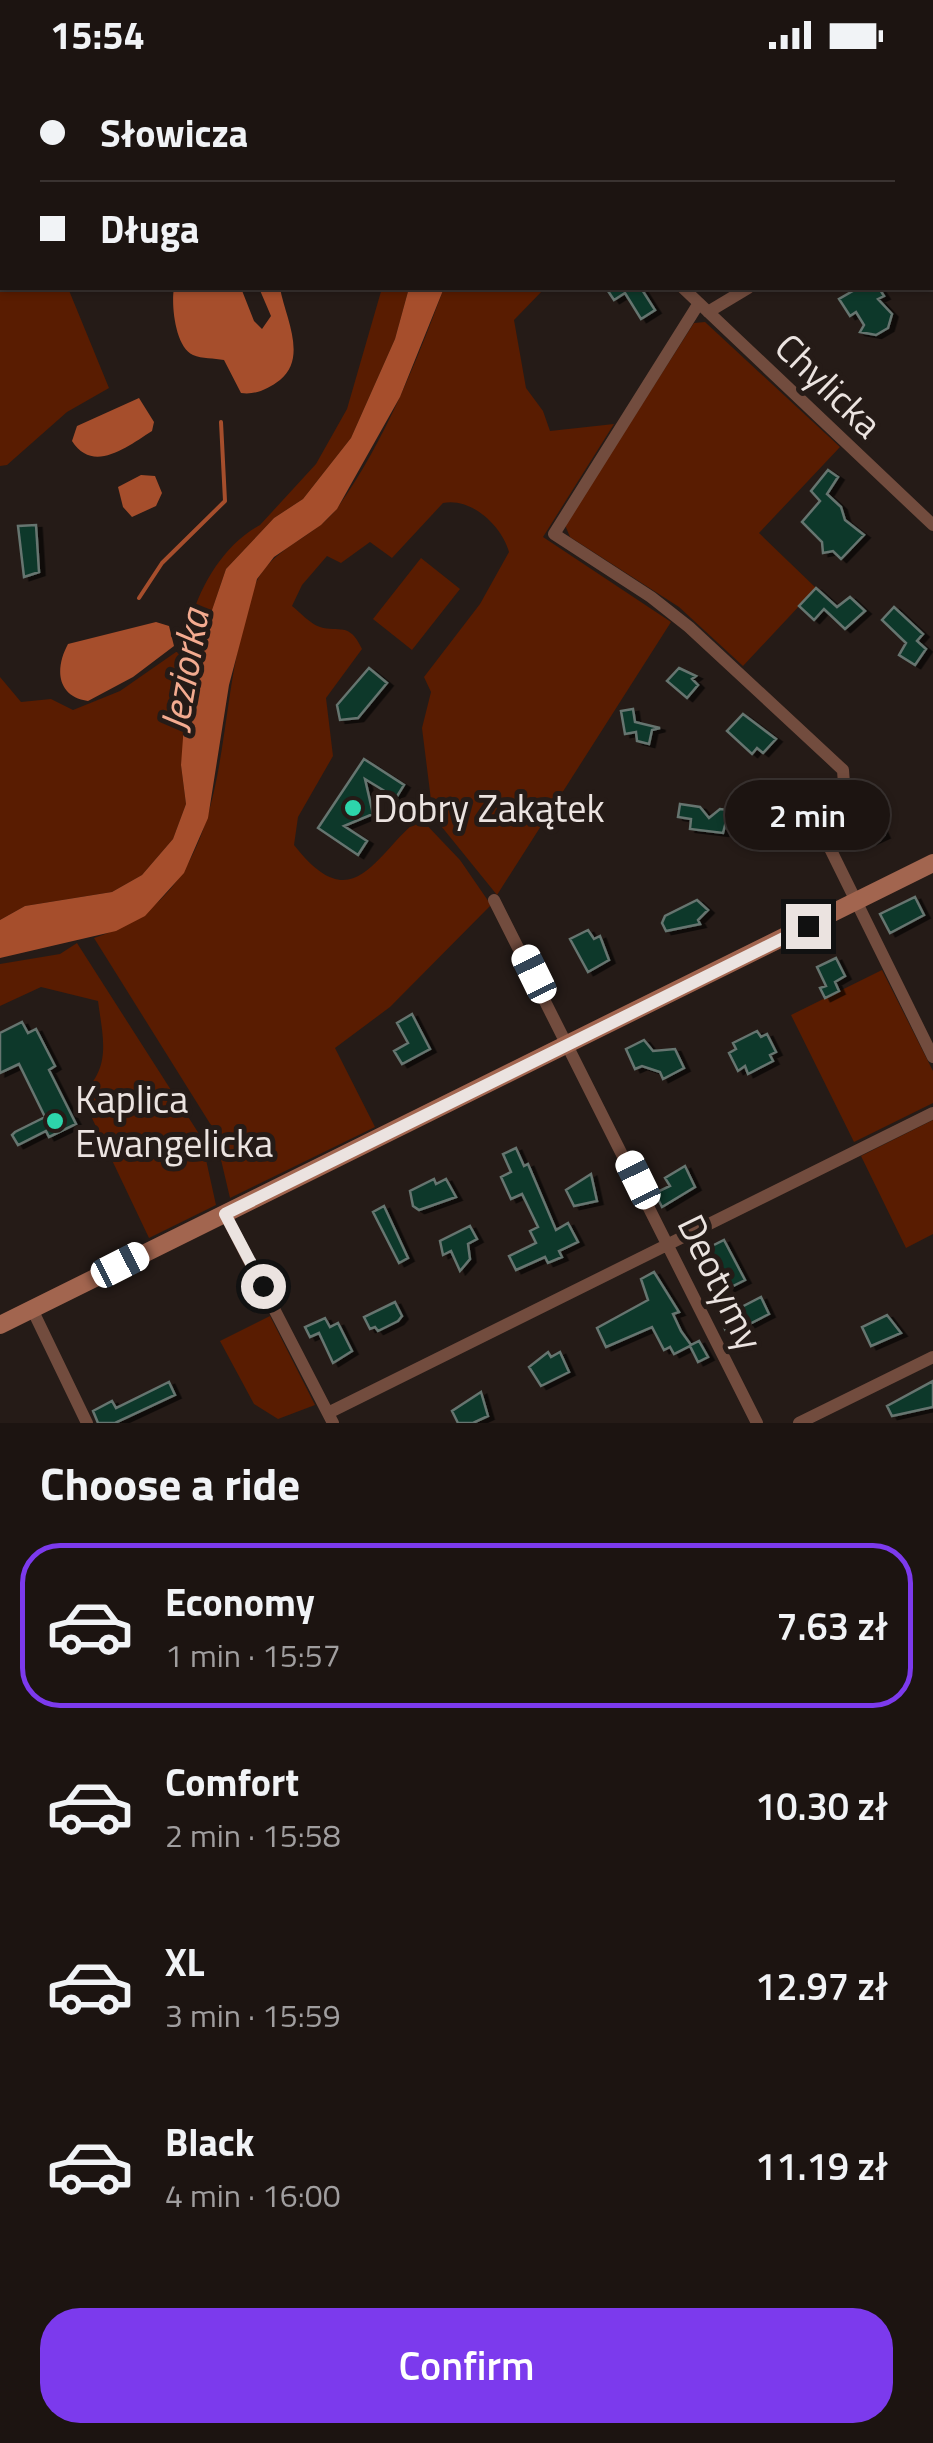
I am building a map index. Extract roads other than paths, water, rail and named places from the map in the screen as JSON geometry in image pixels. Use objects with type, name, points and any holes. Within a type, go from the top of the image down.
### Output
[{"type":"street","name":"Chylicka","points":[[685,290],[933,525]]},
{"type":"street","points":[[743,290],[704,307],[554,534],[664,607],[843,770],[844,784],[816,818],[933,1057]]},
{"type":"street","points":[[0,1325],[933,863]]},
{"type":"street","name":"Deotymy","points":[[494,900],[570,1044],[756,1423]]},
{"type":"street","points":[[225,1214],[331,1418],[933,1114]]},
{"type":"street","points":[[32,1310],[88,1423]]},
{"type":"street","points":[[799,1423],[933,1357]]},
{"type":"waterway","points":[[139,598],[162,563],[225,501],[221,422]]},
{"type":"place","name":"Dobry Zakątek","points":[[353,808]]},
{"type":"place","name":"Kaplica Ewangelicka","points":[[55,1121]]},
{"type":"water label","name":"Jeziorka","points":[[184,670]]}]
